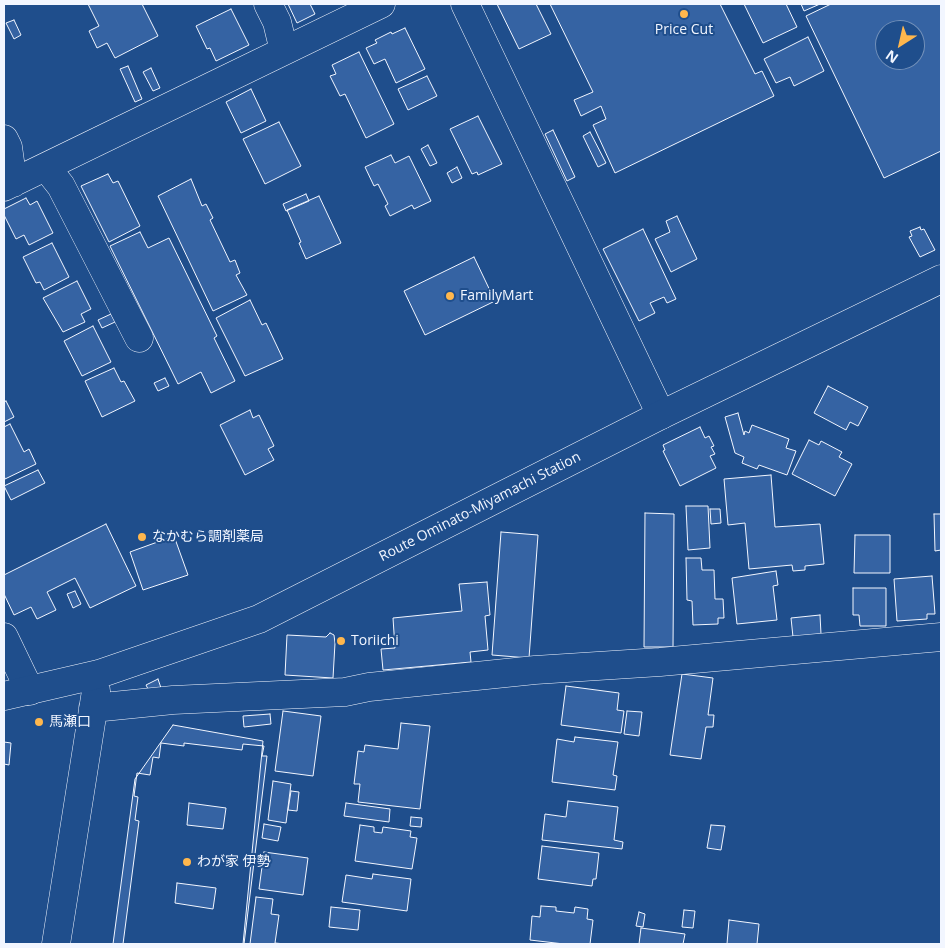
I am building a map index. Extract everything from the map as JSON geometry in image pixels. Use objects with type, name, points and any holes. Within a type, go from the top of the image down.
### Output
[{"type":"street","points":[[268,4],[277,22],[284,51]]},
{"type":"street","points":[[4,139],[8,148],[8,185],[381,4]]},
{"type":"street","points":[[465,4],[661,415]]},
{"type":"street","points":[[46,167],[62,186],[139,338]]},
{"type":"street","name":"Route Ominato-Miyamachi Station","points":[[4,696],[99,674],[259,619],[661,415],[941,279]]},
{"type":"street","points":[[4,637],[30,691]]},
{"type":"street","points":[[93,708],[173,700],[345,692],[369,687],[535,670],[660,662],[941,637]]},
{"type":"street","points":[[56,944],[99,674]]},
{"type":"building","points":[[88,4],[142,4],[158,36],[115,58],[107,43],[97,48],[89,31],[99,26]]},
{"type":"building","points":[[288,4],[310,4],[315,14],[297,23]]},
{"type":"building","points":[[497,4],[536,4],[551,34],[519,49]]},
{"type":"building","points":[[550,4],[720,4],[755,74],[762,71],[774,96],[615,173],[593,125],[606,119],[601,106],[581,116],[574,100],[593,92]]},
{"type":"building","points":[[744,4],[786,4],[797,27],[763,43]]},
{"type":"building","points":[[801,4],[820,4],[804,11]]},
{"type":"building","points":[[831,4],[941,4],[941,151],[884,178],[806,16]]},
{"type":"building","points":[[231,9],[249,45],[216,61],[210,48],[207,49],[196,26]]},
{"type":"building","points":[[14,20],[21,35],[14,39],[6,23]]},
{"type":"building","points":[[405,28],[425,69],[396,83],[385,59],[374,64],[366,48],[377,43],[375,40]]},
{"type":"building","points":[[808,37],[824,71],[794,86],[790,77],[776,83],[764,59]]},
{"type":"building","points":[[359,52],[394,124],[366,138],[345,94],[340,96],[330,76],[336,74],[332,65]]},
{"type":"building","points":[[128,66],[142,99],[135,102],[120,69]]},
{"type":"building","points":[[151,68],[160,88],[153,91],[143,72]]},
{"type":"building","points":[[427,76],[437,96],[408,110],[398,89]]},
{"type":"building","points":[[251,89],[266,121],[241,133],[226,102]]},
{"type":"building","points":[[478,116],[502,164],[478,175],[477,172],[472,174],[450,129]]},
{"type":"building","points":[[279,122],[301,166],[265,184],[243,139]]},
{"type":"building","points":[[553,130],[575,177],[567,181],[545,134]]},
{"type":"building","points":[[590,132],[606,163],[598,167],[583,136]]},
{"type":"building","points":[[428,145],[437,163],[430,166],[421,149]]},
{"type":"building","points":[[391,155],[395,163],[409,156],[431,201],[414,209],[412,205],[390,216],[385,206],[388,204],[378,184],[374,186],[365,167]]},
{"type":"building","points":[[457,167],[462,178],[452,183],[447,173]]},
{"type":"building","points":[[108,174],[113,183],[118,181],[140,226],[109,242],[81,186]]},
{"type":"building","points":[[191,179],[202,206],[206,204],[213,218],[210,220],[230,262],[235,260],[240,273],[236,275],[247,295],[213,311],[158,196]]},
{"type":"building","points":[[306,194],[309,201],[286,211],[283,204]]},
{"type":"building","points":[[319,196],[341,243],[306,259],[287,210]]},
{"type":"building","points":[[26,198],[30,205],[37,201],[53,233],[29,245],[24,235],[16,239],[4,215],[4,209]]},
{"type":"building","points":[[677,216],[697,259],[671,272],[655,239],[670,232],[666,221]]},
{"type":"building","points":[[920,227],[921,230],[924,229],[935,250],[920,257],[909,237],[912,236],[910,231]]},
{"type":"building","points":[[643,229],[676,299],[667,303],[664,297],[650,303],[655,313],[639,321],[603,249]]},
{"type":"building","points":[[140,232],[148,248],[169,238],[217,336],[214,338],[235,381],[211,393],[201,372],[178,384],[110,246]]},
{"type":"building","points":[[52,243],[69,277],[44,290],[40,282],[36,283],[23,257]]},
{"type":"building","name":"FamilyMart","points":[[474,257],[495,301],[425,335],[404,291]]},
{"type":"building","points":[[77,281],[91,309],[81,314],[85,322],[63,332],[43,298]]},
{"type":"building","points":[[250,300],[262,325],[266,323],[283,359],[245,376],[216,318]]},
{"type":"building","points":[[111,314],[115,322],[102,328],[98,320]]},
{"type":"building","points":[[93,326],[111,362],[82,376],[64,341]]},
{"type":"building","points":[[114,368],[121,382],[124,381],[135,401],[102,417],[85,381]]},
{"type":"building","points":[[165,378],[169,386],[158,391],[154,383]]},
{"type":"building","points":[[828,386],[868,407],[858,426],[850,422],[846,430],[814,413]]},
{"type":"building","points":[[6,401],[14,417],[4,422],[4,402]]},
{"type":"building","points":[[250,410],[253,418],[259,415],[274,446],[268,449],[274,460],[245,475],[220,425]]},
{"type":"building","points":[[738,413],[744,435],[745,431],[749,433],[752,425],[789,439],[786,448],[796,451],[787,475],[759,465],[757,469],[742,463],[744,457],[735,453],[725,417]]},
{"type":"building","points":[[10,424],[24,452],[29,449],[36,464],[5,479],[4,427]]},
{"type":"building","points":[[700,427],[705,438],[709,436],[714,446],[711,447],[715,454],[710,456],[716,468],[680,486],[663,451],[665,450],[663,445]]},
{"type":"building","points":[[809,440],[819,445],[821,441],[842,452],[839,457],[852,464],[835,496],[792,474]]},
{"type":"building","points":[[38,470],[45,483],[11,500],[4,486]]},
{"type":"building","points":[[771,475],[775,527],[820,524],[824,564],[805,566],[805,570],[793,571],[792,565],[749,569],[745,523],[728,525],[724,479]]},
{"type":"building","points":[[686,506],[708,506],[710,548],[688,550]]},
{"type":"building","points":[[710,509],[720,509],[721,523],[711,524]]},
{"type":"building","points":[[645,513],[674,514],[673,647],[644,647]]},
{"type":"building","points":[[934,514],[941,514],[941,550],[935,551]]},
{"type":"building","points":[[106,524],[136,586],[90,608],[75,578],[47,592],[56,610],[37,619],[31,607],[14,615],[4,594],[4,575]]},
{"type":"building","points":[[501,532],[538,535],[529,658],[492,655]]},
{"type":"building","points":[[855,535],[890,535],[890,573],[854,573]]},
{"type":"building","points":[[174,536],[188,575],[143,590],[130,552]]},
{"type":"building","points":[[686,558],[701,558],[702,570],[714,570],[715,599],[723,599],[724,618],[718,618],[718,624],[693,625],[692,601],[687,600]]},
{"type":"building","points":[[776,571],[778,585],[773,586],[777,620],[737,624],[732,578]]},
{"type":"building","points":[[932,576],[935,614],[927,614],[927,619],[897,621],[894,579]]},
{"type":"building","points":[[487,582],[490,615],[485,616],[488,650],[470,652],[471,662],[383,670],[381,649],[395,648],[393,618],[462,611],[459,584]]},
{"type":"building","points":[[853,588],[886,588],[886,626],[860,626],[859,615],[853,615]]},
{"type":"building","points":[[75,591],[81,604],[73,608],[67,594]]},
{"type":"building","points":[[820,615],[821,634],[793,637],[791,618]]},
{"type":"building","points":[[330,633],[334,635],[335,643],[333,678],[285,675],[287,635],[326,637]]},
{"type":"building","points":[[682,674],[713,678],[708,715],[714,715],[713,727],[706,727],[701,759],[670,755]]},
{"type":"building","points":[[158,679],[161,688],[150,693],[146,685]]},
{"type":"building","points":[[566,686],[619,693],[617,710],[624,711],[621,733],[561,725]]},
{"type":"building","points":[[283,711],[321,716],[313,776],[275,771]]},
{"type":"building","points":[[627,711],[642,712],[639,736],[624,734]]},
{"type":"building","points":[[270,714],[271,724],[244,727],[243,716]]},
{"type":"building","points":[[401,723],[430,726],[420,809],[358,802],[360,784],[354,784],[358,751],[364,752],[365,745],[398,749]]},
{"type":"building","name":"わが家 伊勢","points":[[173,725],[263,741],[243,944],[113,944],[135,779]]},
{"type":"building","points":[[575,737],[618,742],[613,775],[617,776],[615,790],[552,782],[557,739],[574,742]]},
{"type":"building","points":[[4,742],[11,743],[9,765],[4,764]]},
{"type":"building","name":"わが家 伊勢","points":[[161,743],[184,746],[184,743],[242,750],[243,744],[264,746],[262,756],[267,756],[244,944],[123,944],[139,821],[135,820],[138,797],[134,796],[137,773],[150,775],[153,757],[159,758]],"holes":[[[189,803],[226,808],[223,829],[187,825]],[[177,883],[216,888],[213,909],[175,903]]]},
{"type":"building","points":[[273,781],[291,784],[286,823],[268,820]]},
{"type":"building","points":[[291,791],[299,792],[297,811],[288,810]]},
{"type":"building","points":[[568,801],[618,807],[614,840],[623,842],[622,849],[542,840],[545,814],[566,817]]},
{"type":"building","points":[[346,803],[390,809],[389,822],[344,816]]},
{"type":"building","points":[[411,817],[422,818],[421,827],[410,826]]},
{"type":"building","points":[[264,824],[281,827],[278,841],[262,838]]},
{"type":"building","points":[[360,825],[374,827],[374,832],[382,833],[383,827],[411,831],[410,837],[417,838],[412,869],[355,861]]},
{"type":"building","points":[[711,825],[725,826],[721,850],[707,848]]},
{"type":"building","points":[[542,846],[599,853],[596,879],[593,879],[592,886],[538,879]]},
{"type":"building","points":[[264,852],[308,858],[303,895],[259,889]]},
{"type":"building","points":[[373,874],[411,879],[407,911],[342,902],[346,875],[372,879]]},
{"type":"building","points":[[256,897],[273,899],[271,914],[279,915],[275,943],[285,944],[250,944]]},
{"type":"building","points":[[541,906],[556,907],[556,911],[574,913],[575,907],[588,909],[587,919],[593,920],[590,944],[564,944],[530,940],[532,916],[540,917]]},
{"type":"building","points":[[331,907],[360,910],[358,930],[329,927]]},
{"type":"building","points":[[684,910],[695,911],[693,928],[682,927]]},
{"type":"building","points":[[639,912],[645,914],[643,927],[636,926]]},
{"type":"building","points":[[729,920],[759,924],[757,944],[727,944]]},
{"type":"building","points":[[641,928],[685,934],[683,944],[639,944]]},
{"type":"place","name":"Price Cut","points":[[684,14]]},
{"type":"place","name":"FamilyMart","points":[[450,296]]},
{"type":"place","name":"なかむら調剤薬局","points":[[142,537]]},
{"type":"place","name":"Toriichi","points":[[341,641]]},
{"type":"place","name":"馬瀬口","points":[[39,722]]},
{"type":"place","name":"わが家 伊勢","points":[[187,862]]}]
